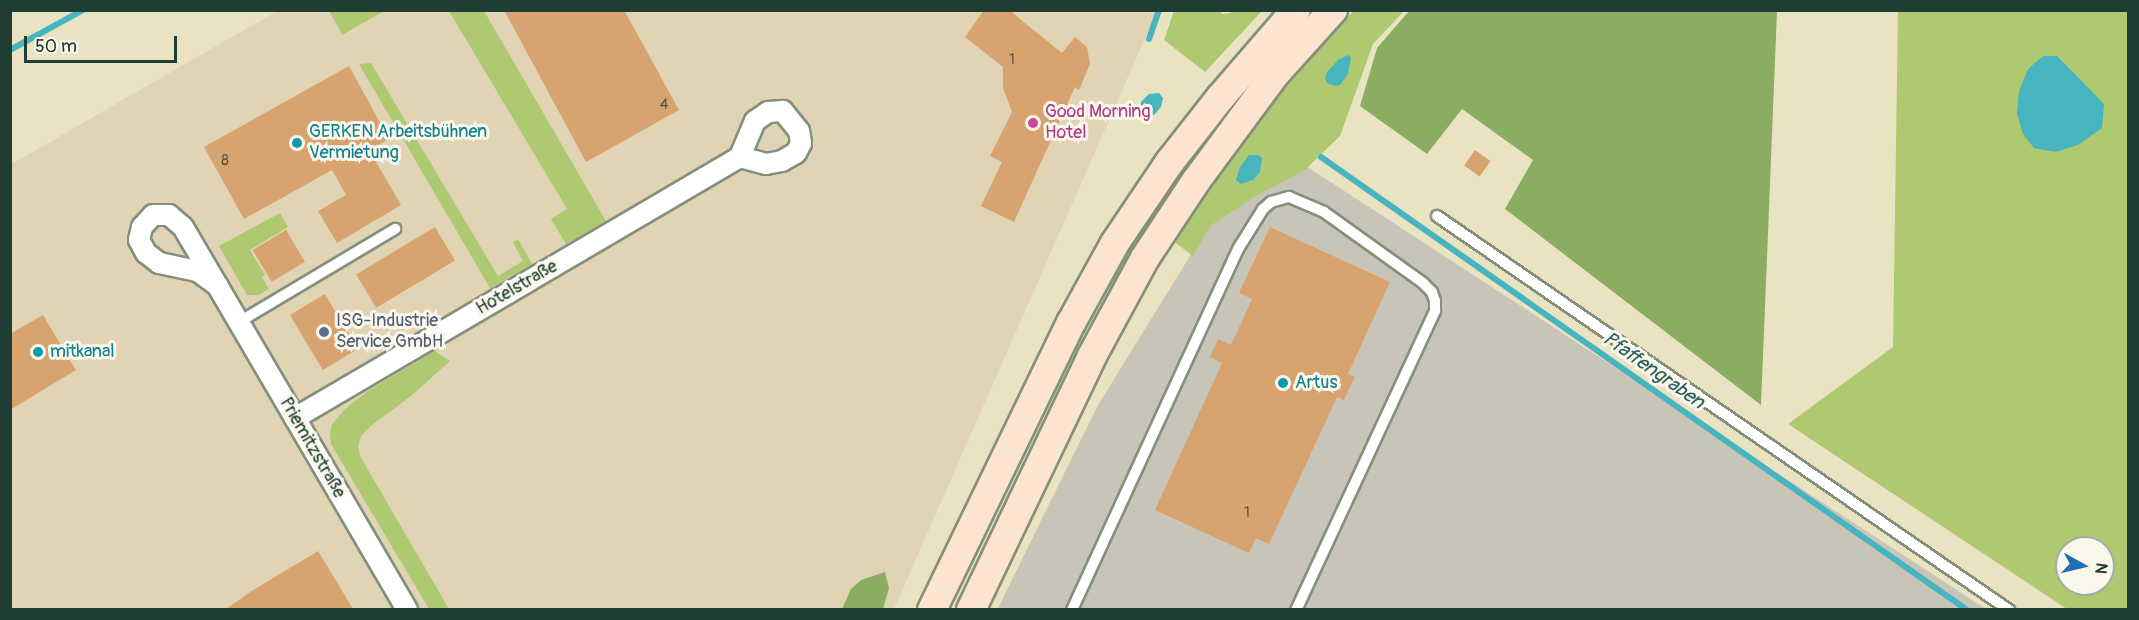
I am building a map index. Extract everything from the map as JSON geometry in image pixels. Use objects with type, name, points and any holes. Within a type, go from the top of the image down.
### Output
[{"type":"main road","points":[[932,609],[1071,323],[1115,243],[1169,163],[1220,98],[1296,10]]},
{"type":"main road","points":[[971,609],[1092,356],[1145,258],[1196,181],[1276,73],[1333,10]]},
{"type":"street","name":"Hotelstraße","points":[[295,418],[740,157]]},
{"type":"street","name":"Priemitzstraße","points":[[218,286],[407,609]]},
{"type":"lane","points":[[1072,609],[1238,249],[1263,209],[1271,202],[1289,196],[1324,212],[1423,283],[1432,292],[1436,301],[1436,311],[1296,609]]},
{"type":"lane","points":[[1437,216],[2009,609]]},
{"type":"lane","points":[[239,322],[394,229]]},
{"type":"shaded area","points":[[277,11],[1157,11],[894,609],[11,609],[10,165]]},
{"type":"shaded area","points":[[1263,138],[1986,609],[997,610],[1098,405]]},
{"type":"green space","points":[[329,10],[384,10],[384,11],[342,35]]},
{"type":"green space","points":[[449,11],[484,11],[606,221],[566,244],[551,219],[567,209]]},
{"type":"green space","points":[[1174,11],[1219,11],[1223,14],[1233,11],[1262,11],[1205,72],[1164,40]]},
{"type":"green space","points":[[1313,11],[1091,332],[1121,263],[1154,209],[1226,111]]},
{"type":"green space","points":[[1353,11],[1404,11],[1373,44],[1340,136],[1305,170],[1259,194],[1210,226],[1193,256],[1172,240],[1239,141]]},
{"type":"green space","points":[[1409,11],[1777,11],[1761,405],[1505,209],[1533,160],[1462,109],[1427,154],[1360,106],[1377,48]]},
{"type":"green space","points":[[1898,11],[2128,11],[2128,609],[2067,609],[1788,424],[1893,347]]},
{"type":"green space","points":[[371,63],[498,276],[523,261],[513,242],[518,239],[532,264],[490,288],[359,64]]},
{"type":"green space","points":[[280,213],[288,227],[250,250],[265,275],[262,277],[269,289],[259,295],[247,295],[219,246]]},
{"type":"green space","points":[[435,351],[450,361],[411,396],[372,425],[361,436],[358,446],[360,456],[449,609],[429,609],[331,444],[330,433],[332,424],[346,408],[368,391]]},
{"type":"green space","points":[[885,572],[889,588],[883,609],[842,609],[851,589],[861,580]]},
{"type":"water","points":[[1348,55],[1351,57],[1348,74],[1340,85],[1327,83],[1325,78],[1327,72],[1338,60]]},
{"type":"water","points":[[2043,56],[2057,56],[2104,104],[2102,128],[2078,145],[2055,152],[2034,148],[2023,134],[2017,114],[2019,91],[2028,69]]},
{"type":"water","points":[[1159,93],[1163,98],[1161,107],[1154,115],[1143,118],[1140,112],[1141,102],[1149,94]]},
{"type":"water","points":[[1249,155],[1258,155],[1262,158],[1260,172],[1253,180],[1240,184],[1236,180],[1240,167]]},
{"type":"building","points":[[504,10],[624,10],[679,110],[586,162]]},
{"type":"building","name":"Good Morning Hotel","points":[[984,10],[1009,10],[1062,53],[1075,37],[1087,47],[1090,64],[1079,90],[1075,87],[1014,222],[981,206],[1002,162],[990,156],[1012,112],[1003,88],[1003,67],[965,37]]},
{"type":"building","name":"GERKEN Arbeitsbühnen Vermietung","points":[[349,66],[389,139],[369,150],[401,205],[337,243],[318,211],[346,195],[332,170],[244,219],[204,147]]},
{"type":"building","points":[[1475,150],[1491,161],[1480,176],[1464,166]]},
{"type":"building","points":[[435,227],[455,260],[376,308],[356,274]]},
{"type":"building","name":"Artus","points":[[1270,227],[1390,282],[1348,374],[1355,377],[1344,400],[1337,397],[1269,544],[1256,538],[1249,553],[1155,510],[1222,363],[1210,357],[1218,339],[1231,345],[1252,299],[1239,293]]},
{"type":"building","points":[[286,230],[305,262],[272,282],[253,250]]},
{"type":"building","name":"ISG-Industrie Service GmbH","points":[[325,294],[358,349],[323,370],[290,315]]},
{"type":"building","name":"mitkanal","points":[[43,315],[76,370],[10,410],[10,334]]},
{"type":"building","points":[[318,551],[353,609],[226,609],[253,590]]},
{"type":"waterway","points":[[10,50],[83,10]]},
{"type":"waterway","name":"Pfaffengraben","points":[[1149,39],[1159,10]]},
{"type":"waterway","name":"Pfaffengraben","points":[[1321,157],[1967,610]]},
{"type":"place","name":"Good Morning Hotel","points":[[1033,123]]},
{"type":"place","name":"GERKEN Arbeitsbühnen Vermietung","points":[[297,143]]},
{"type":"place","name":"ISG-Industrie Service GmbH","points":[[324,332]]},
{"type":"place","name":"mitkanal","points":[[38,352]]},
{"type":"place","name":"Artus","points":[[1283,383]]}]
